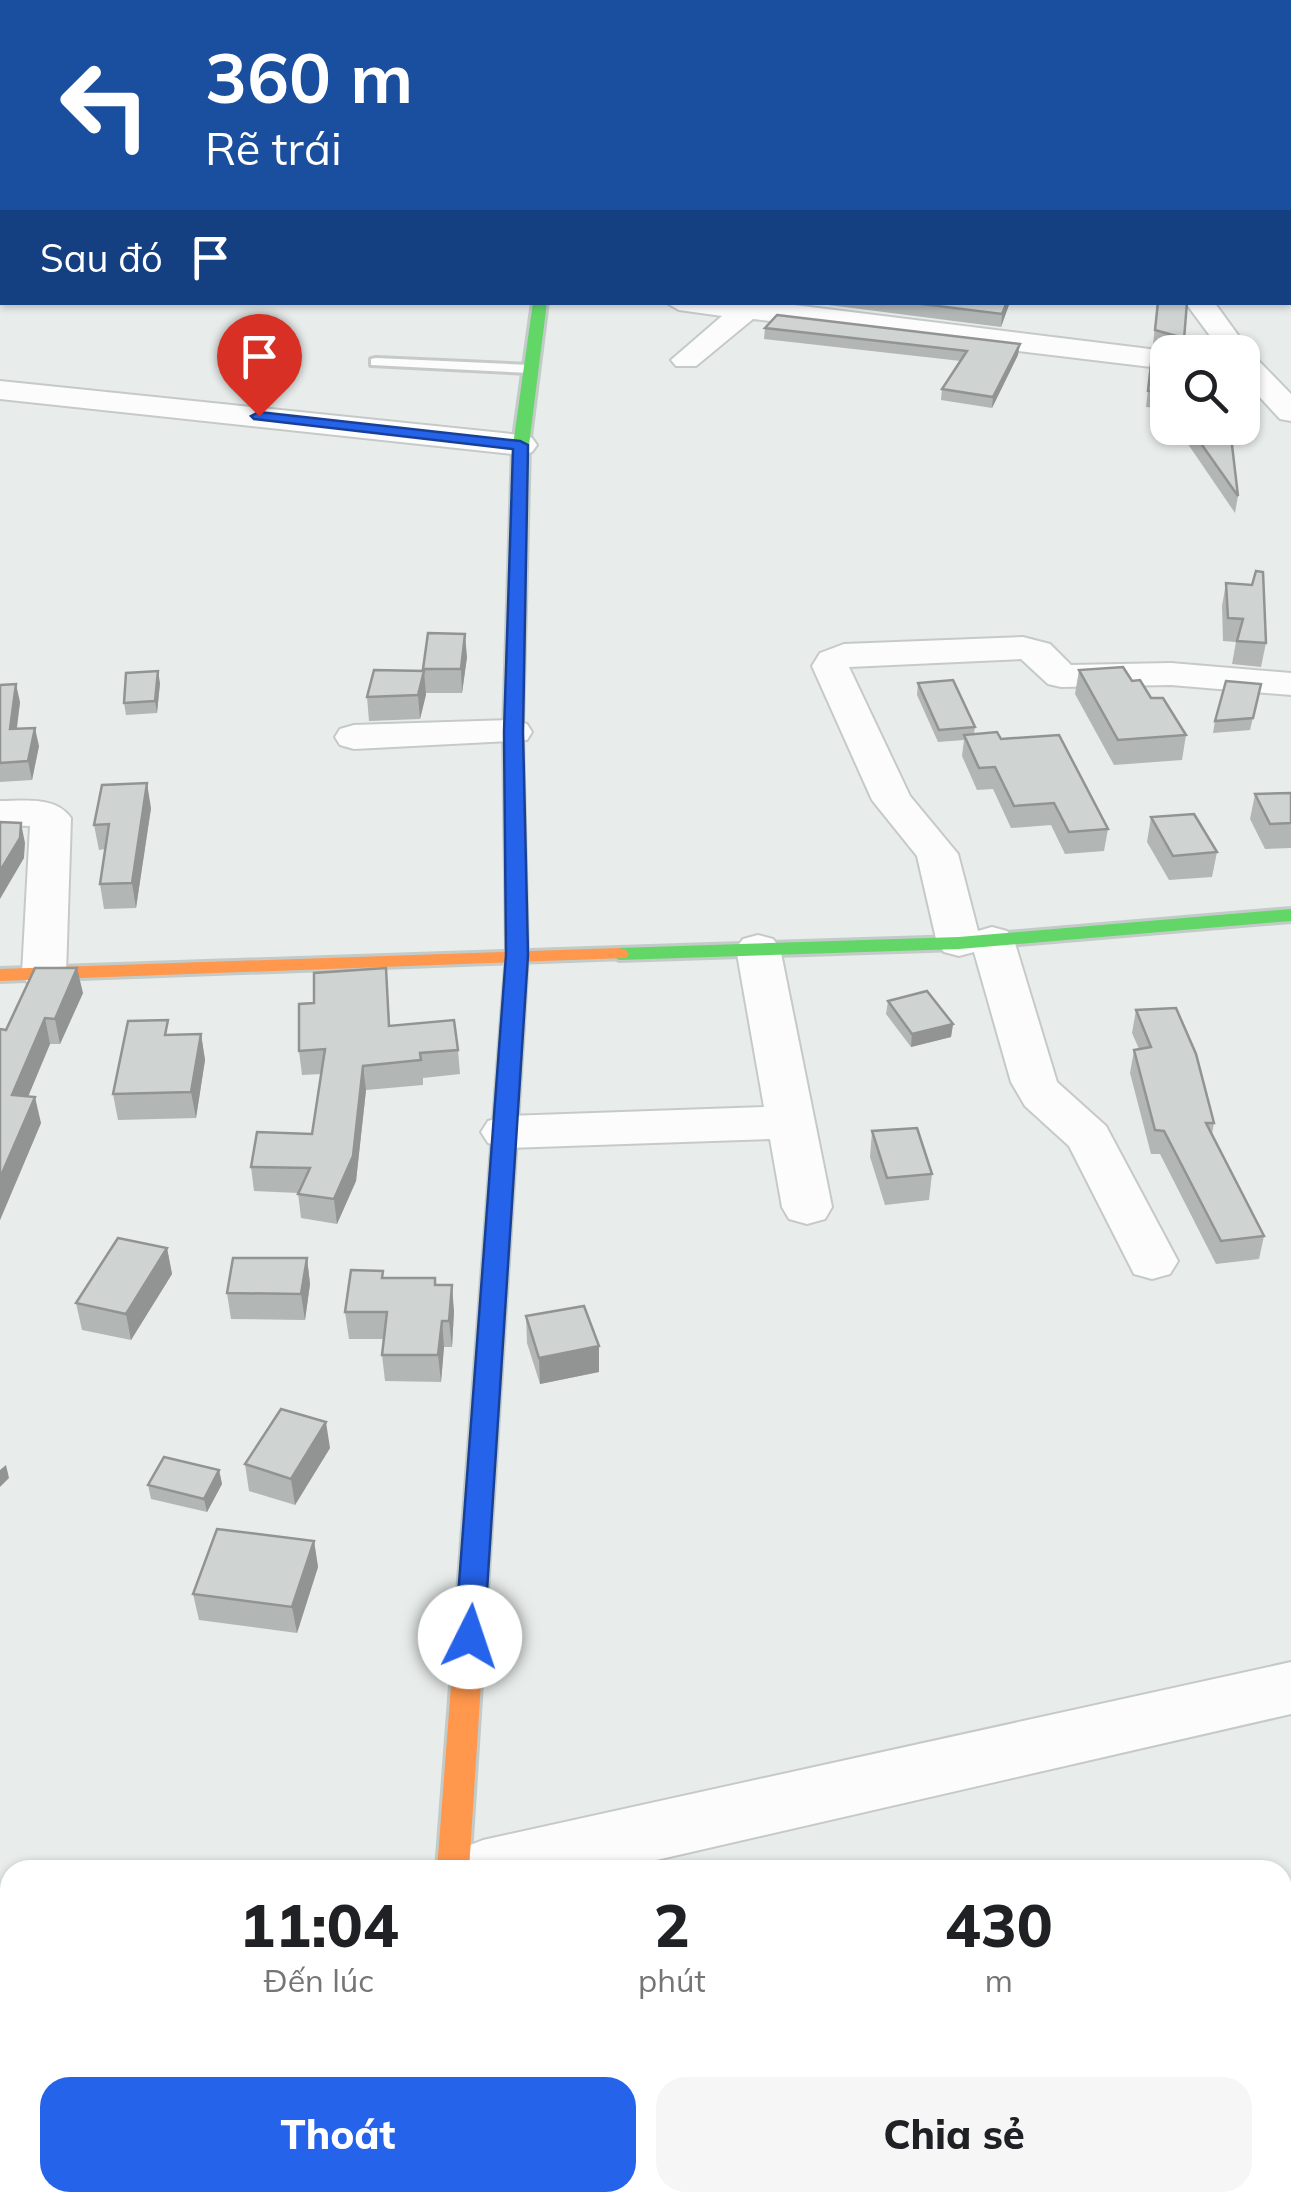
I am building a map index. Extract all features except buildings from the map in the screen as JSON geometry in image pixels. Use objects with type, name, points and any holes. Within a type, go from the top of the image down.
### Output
[{"type":"street","points":[[454,1860],[517,955],[514,732],[520,445],[540,305]]},
{"type":"street","points":[[686,360],[753,305],[1035,332],[1150,356]]},
{"type":"street","points":[[1201,305],[1222,335]]},
{"type":"street","points":[[1260,382],[1291,412]]},
{"type":"street","points":[[0,390],[520,445]]},
{"type":"street","points":[[1152,1261],[1089,1137],[1034,1082],[937,854],[892,800],[830,666],[844,656],[1023,648],[1037,652],[1062,676],[1171,674],[1291,684]]},
{"type":"street","points":[[354,737],[514,732]]},
{"type":"street","points":[[0,813],[43,814],[51,818],[13,978],[517,955],[976,941],[1291,915]]},
{"type":"street","points":[[758,948],[807,1207]]},
{"type":"street","points":[[506,1132],[791,1122]]},
{"type":"street","points":[[527,1860],[1291,1688]]},
{"type":"lane","points":[[376,362],[530,369]]},
{"type":"traffic: fast","points":[[512,1028],[517,955],[513,732],[521,445],[540,305]]},
{"type":"traffic: fast","points":[[619,954],[959,943],[1291,915]]},
{"type":"traffic: slow","points":[[0,975],[619,954]]},
{"type":"traffic: slow","points":[[454,1860],[512,1028]]},
{"type":"route","points":[[259,416],[520,445],[514,732],[517,955],[470,1637]]}]
